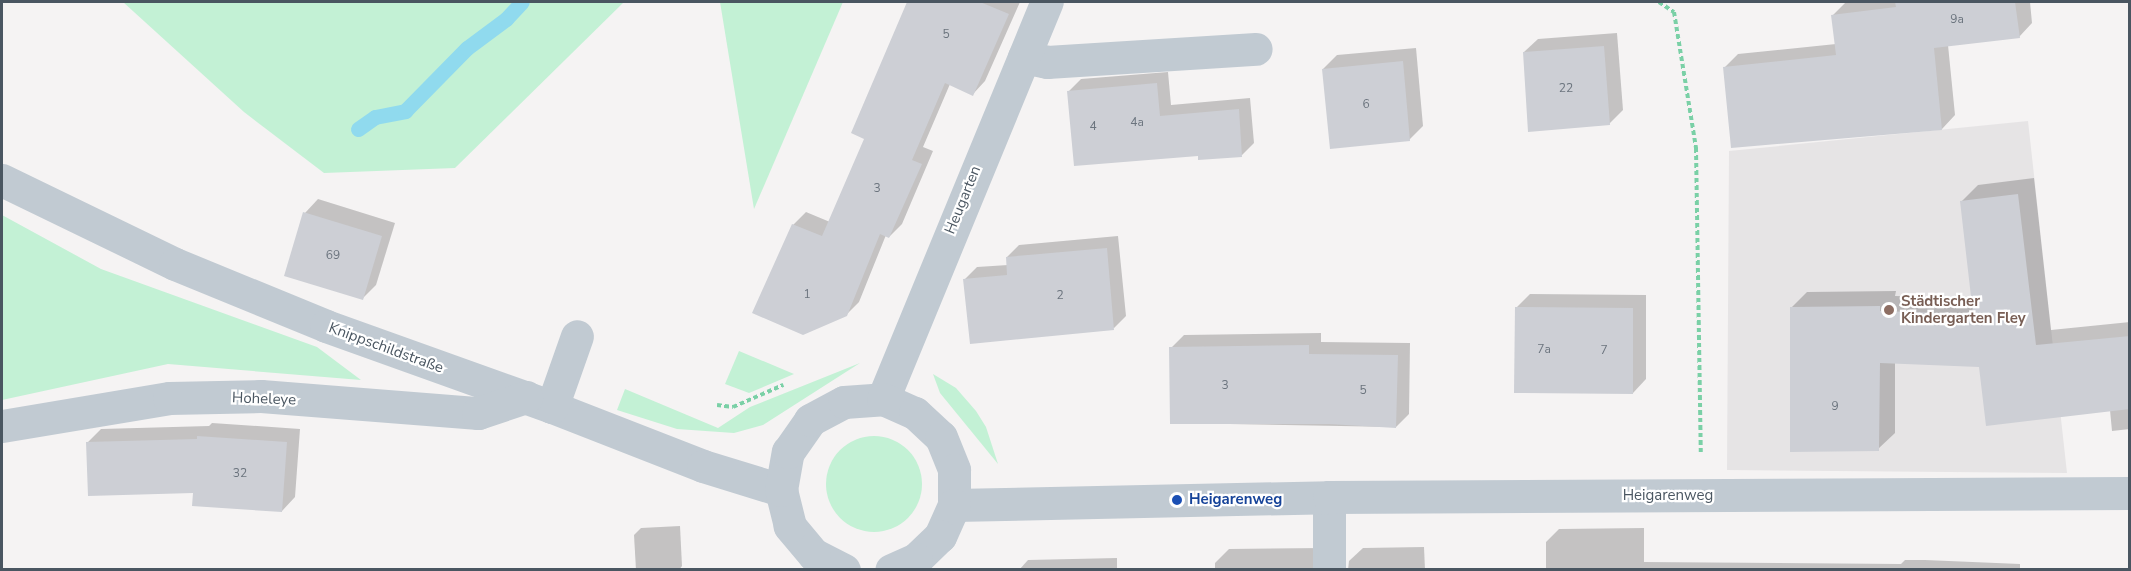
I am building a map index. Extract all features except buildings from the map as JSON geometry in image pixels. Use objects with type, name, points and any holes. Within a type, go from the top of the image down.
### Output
[{"type":"street","name":"Heugarten","points":[[883,399],[1047,2]]},
{"type":"street","points":[[1024,57],[1047,62],[1256,49]]},
{"type":"street","name":"Knippschildstraße","points":[[2,180],[175,264],[326,326],[539,402],[703,465],[781,490]]},
{"type":"street","points":[[539,402],[577,336]]},
{"type":"street","name":"Hoheleye","points":[[2,426],[168,398],[261,396],[478,413],[539,402]]},
{"type":"street","points":[[844,570],[814,555],[790,526],[781,490],[788,452],[810,420],[844,402],[883,399],[915,413],[941,437],[954,470],[954,505],[940,536],[916,560],[891,570]]},
{"type":"street","name":"Heigarenweg","points":[[954,505],[1329,497],[2130,493]]},
{"type":"street","points":[[1329,497],[1329,570]]},
{"type":"path","points":[[1659,2],[1674,12],[1696,148],[1702,496]]},
{"type":"shaded area","name":"Städtischer Kindergarten Fley","points":[[2028,121],[2067,473],[1727,470],[1729,151]]},
{"type":"green space","points":[[123,2],[624,2],[455,168],[324,173],[244,112]]},
{"type":"green space","points":[[720,2],[843,2],[754,209]]},
{"type":"green space","points":[[2,215],[101,269],[317,347],[361,380],[168,364],[2,400]]},
{"type":"green space","points":[[739,351],[794,374],[749,393],[725,384]]},
{"type":"green space","points":[[860,363],[763,425],[734,433],[677,429],[617,410],[625,389],[718,428],[750,407]]},
{"type":"green space","points":[[933,374],[956,388],[976,411],[986,427],[998,464],[940,393]]},
{"type":"green space","points":[[874,436],[892,440],[908,450],[918,466],[922,484],[918,502],[908,518],[892,528],[874,532],[856,528],[840,518],[830,502],[826,484],[830,466],[840,450],[856,440]]},
{"type":"waterway","points":[[358,129],[375,117],[405,111],[467,48],[506,19],[522,2]]},
{"type":"place","name":"Städtischer Kindergarten Fley","points":[[1889,310]]},
{"type":"place","name":"Heigarenweg","points":[[1177,500]]}]
